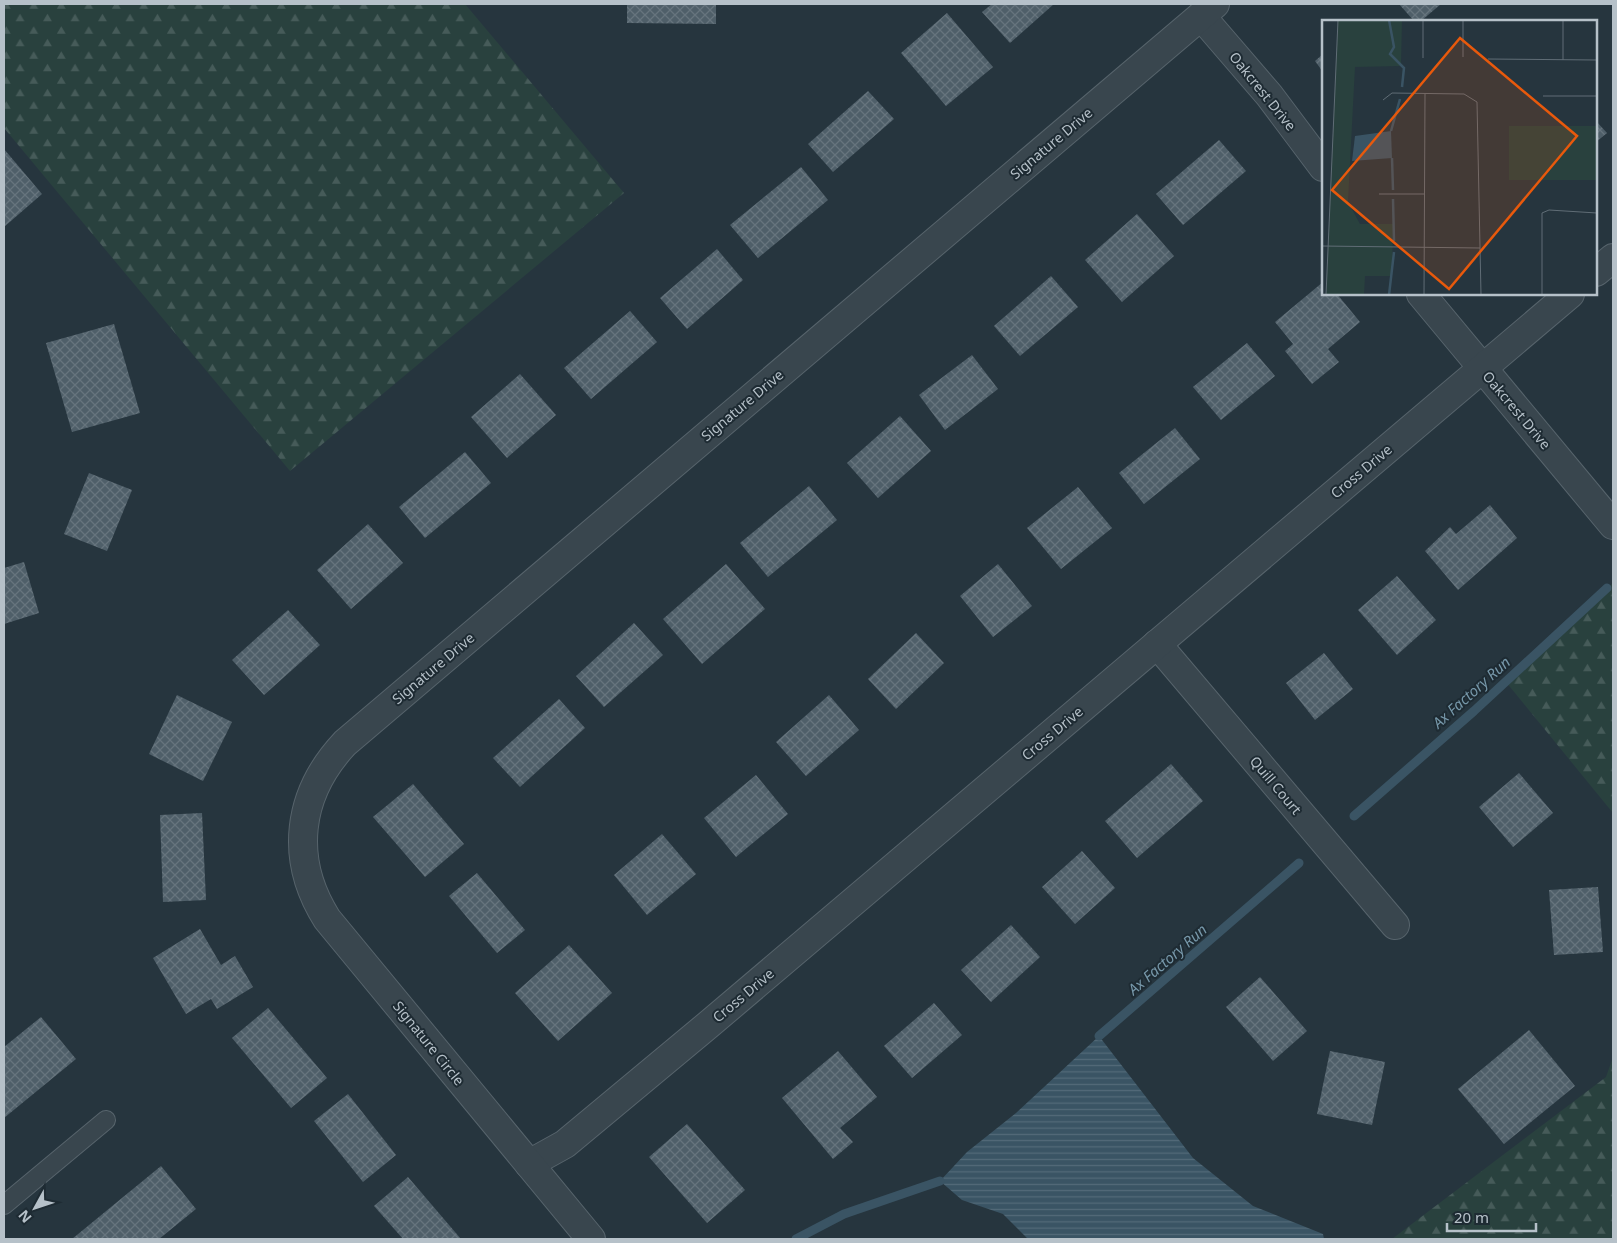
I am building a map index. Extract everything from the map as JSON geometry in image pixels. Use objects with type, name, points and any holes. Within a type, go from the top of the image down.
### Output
[{"type":"street","name":"Oakcrest Drive","points":[[1208,10],[1269,96],[1322,166]]},
{"type":"street","name":"Signature Drive","points":[[303,830],[308,801],[321,772],[345,743],[1208,10]]},
{"type":"street","points":[[1597,271],[1613,258]]},
{"type":"street","name":"Oakcrest Drive","points":[[1421,295],[1613,525]]},
{"type":"street","name":"Cross Drive","points":[[529,1164],[565,1144],[723,1012],[1569,295]]},
{"type":"street","name":"Quill Court","points":[[1157,644],[1395,925]]},
{"type":"street","name":"Signature Circle","points":[[303,830],[302,849],[308,880],[327,919],[591,1239]]},
{"type":"lane","points":[[4,1205],[106,1120]]},
{"type":"green space","points":[[4,4],[465,4],[624,193],[290,471],[4,128]]},
{"type":"green space","points":[[1613,583],[1613,813],[1506,682]]},
{"type":"green space","points":[[1613,1057],[1613,1239],[1392,1239],[1606,1077]]},
{"type":"water","points":[[1099,1036],[1193,1158],[1253,1206],[1323,1234],[1324,1239],[1028,1239],[1003,1214],[962,1200],[940,1181],[967,1152],[1016,1113]]},
{"type":"building","points":[[627,4],[716,4],[716,24],[627,23]]},
{"type":"building","points":[[992,4],[1054,4],[1010,43],[982,12]]},
{"type":"building","points":[[1399,4],[1441,4],[1422,20],[1413,20]]},
{"type":"building","points":[[947,13],[993,67],[946,106],[901,53]]},
{"type":"building","points":[[1322,55],[1322,71],[1315,61]]},
{"type":"building","points":[[868,91],[894,119],[833,172],[808,144]]},
{"type":"building","points":[[1597,122],[1607,133],[1597,141]]},
{"type":"building","points":[[1219,140],[1246,171],[1183,225],[1156,194]]},
{"type":"building","points":[[4,149],[42,194],[4,227]]},
{"type":"building","points":[[801,167],[828,200],[758,258],[730,225]]},
{"type":"building","points":[[1137,214],[1174,256],[1122,302],[1085,260]]},
{"type":"building","points":[[717,249],[743,280],[687,329],[660,298]]},
{"type":"building","points":[[1051,276],[1078,307],[1020,356],[994,326]]},
{"type":"building","points":[[1322,283],[1322,295],[1338,295],[1360,322],[1328,349],[1339,362],[1312,384],[1285,351],[1293,344],[1275,322]]},
{"type":"building","points":[[630,311],[657,342],[591,399],[564,368]]},
{"type":"building","points":[[114,324],[140,413],[72,432],[46,343]]},
{"type":"building","points":[[1247,343],[1275,376],[1221,420],[1193,387]]},
{"type":"building","points":[[972,355],[998,389],[945,430],[919,395]]},
{"type":"building","points":[[520,374],[556,415],[507,458],[471,417]]},
{"type":"building","points":[[900,416],[931,451],[878,498],[847,463]]},
{"type":"building","points":[[1175,428],[1200,459],[1144,504],[1119,473]]},
{"type":"building","points":[[465,452],[491,483],[425,538],[399,507]]},
{"type":"building","points":[[89,473],[132,490],[107,551],[64,534]]},
{"type":"building","points":[[809,486],[837,520],[768,577],[740,543]]},
{"type":"building","points":[[1078,487],[1112,528],[1061,569],[1027,528]]},
{"type":"building","points":[[1490,505],[1517,538],[1458,590],[1425,551],[1450,527],[1456,534]]},
{"type":"building","points":[[368,524],[403,563],[351,609],[317,570]]},
{"type":"building","points":[[24,562],[39,613],[4,624],[4,568]]},
{"type":"building","points":[[726,564],[765,609],[702,664],[663,619]]},
{"type":"building","points":[[998,564],[1032,606],[993,637],[960,596]]},
{"type":"building","points":[[1397,576],[1436,620],[1397,655],[1358,610]]},
{"type":"building","points":[[288,610],[320,645],[264,695],[232,660]]},
{"type":"building","points":[[634,623],[663,655],[604,707],[576,676]]},
{"type":"building","points":[[916,633],[944,663],[896,709],[868,679]]},
{"type":"building","points":[[1324,653],[1353,689],[1315,720],[1286,683]]},
{"type":"building","points":[[177,695],[232,722],[203,781],[149,754]]},
{"type":"building","points":[[829,695],[859,730],[806,776],[776,742]]},
{"type":"building","points":[[559,699],[585,728],[520,787],[493,758]]},
{"type":"building","points":[[1171,764],[1203,801],[1137,858],[1105,821]]},
{"type":"building","points":[[1519,773],[1553,813],[1513,847],[1479,807]]},
{"type":"building","points":[[756,775],[788,814],[736,857],[704,818]]},
{"type":"building","points":[[413,784],[464,844],[425,877],[373,817]]},
{"type":"building","points":[[202,813],[206,900],[163,902],[160,815]]},
{"type":"building","points":[[662,834],[696,874],[647,915],[614,875]]},
{"type":"building","points":[[1082,851],[1115,888],[1075,924],[1042,887]]},
{"type":"building","points":[[477,873],[525,930],[497,953],[449,896]]},
{"type":"building","points":[[1598,887],[1603,952],[1554,955],[1549,890]]},
{"type":"building","points":[[1011,925],[1040,957],[991,1002],[961,970]]},
{"type":"building","points":[[200,929],[221,965],[235,956],[253,987],[217,1009],[211,999],[186,1014],[153,958]]},
{"type":"building","points":[[569,945],[612,993],[558,1041],[515,993]]},
{"type":"building","points":[[1260,977],[1307,1031],[1273,1061],[1226,1007]]},
{"type":"building","points":[[934,1003],[962,1035],[912,1078],[884,1046]]},
{"type":"building","points":[[268,1008],[327,1078],[291,1108],[232,1038]]},
{"type":"building","points":[[41,1017],[76,1059],[4,1118],[4,1047]]},
{"type":"building","points":[[1529,1030],[1575,1086],[1504,1144],[1458,1089]]},
{"type":"building","points":[[838,1051],[877,1097],[840,1128],[853,1142],[833,1159],[782,1098]]},
{"type":"building","points":[[1330,1051],[1385,1062],[1372,1125],[1317,1114]]},
{"type":"building","points":[[348,1094],[396,1155],[363,1182],[314,1121]]},
{"type":"building","points":[[687,1124],[745,1190],[707,1223],[649,1157]]},
{"type":"building","points":[[161,1166],[196,1209],[159,1239],[72,1239]]},
{"type":"building","points":[[408,1177],[461,1239],[403,1239],[374,1206]]},
{"type":"waterway","name":"Ax Factory Run","points":[[1354,816],[1474,711],[1607,588]]},
{"type":"waterway","name":"Ax Factory Run","points":[[1099,1036],[1299,863]]},
{"type":"waterway","name":"Ax Factory Run","points":[[796,1239],[844,1214],[940,1181]]}]
